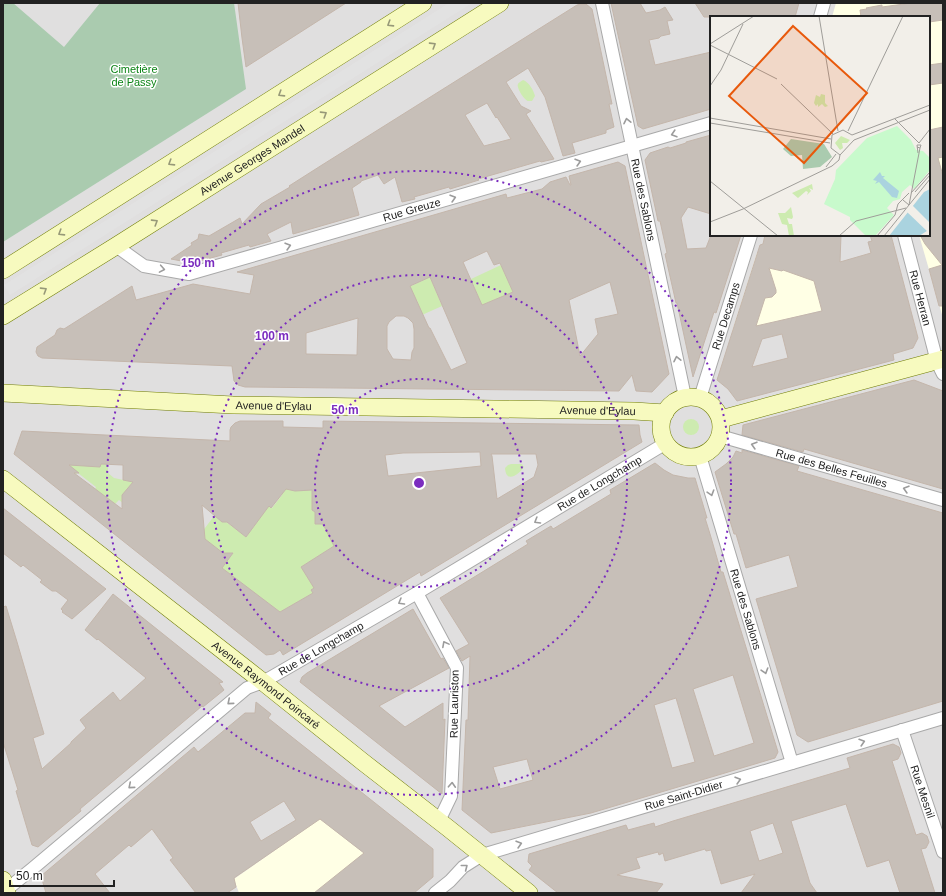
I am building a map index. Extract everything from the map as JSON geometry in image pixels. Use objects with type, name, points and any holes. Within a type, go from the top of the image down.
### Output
[{"type":"street","points":[[3,270],[423,3]]},
{"type":"street","name":"Avenue Georges Mandel","points":[[3,316],[500,3]]},
{"type":"street","name":"Rue des Sablons","points":[[602,3],[632,146],[693,397]]},
{"type":"street","points":[[820,16],[824,3]]},
{"type":"street","name":"Rue Greuze","points":[[116,246],[144,266],[190,274],[710,123]]},
{"type":"street","name":"Rue Decamps","points":[[693,397],[751,236]]},
{"type":"street","name":"Rue Herran","points":[[904,236],[934,350],[941,364]]},
{"type":"street","points":[[721,419],[941,364]]},
{"type":"street","name":"Avenue d'Eylau","points":[[3,393],[233,405],[626,410],[665,413]]},
{"type":"street","points":[[693,397],[707,401],[713,406],[721,419],[722,427],[717,443],[713,448],[700,456],[687,457],[670,448],[666,443],[661,428],[665,413],[673,403],[693,397]]},
{"type":"street","name":"Rue des Belles Feuilles","points":[[720,436],[943,500]]},
{"type":"street","name":"Rue de Longchamp","points":[[5,890],[32,869],[246,688],[263,682],[418,593],[666,443]]},
{"type":"street","name":"Rue des Sablons","points":[[700,456],[792,764]]},
{"type":"street","name":"Avenue Raymond Poincaré","points":[[3,479],[263,682],[529,893]]},
{"type":"street","name":"Rue Lauriston","points":[[418,593],[457,668],[451,796],[439,821]]},
{"type":"street","name":"Rue Saint-Didier","points":[[435,893],[449,887],[463,867],[482,855],[943,718]]},
{"type":"street","name":"Rue Mesnil","points":[[902,730],[943,852]]},
{"type":"shaded area","points":[[3,3],[943,3],[943,893],[3,893]]},
{"type":"shaded area","points":[[449,3],[472,3],[10,295],[4,285]]},
{"type":"shaded area","points":[[836,3],[943,3],[943,318],[919,236],[930,236],[930,16],[832,16]]},
{"type":"shaded area","points":[[757,253],[827,275],[844,305],[732,332]]},
{"type":"shaded area","points":[[320,819],[389,873],[353,893],[239,893],[234,879]]},
{"type":"green space","name":"Cimetière de Passy","points":[[3,3],[13,3],[64,47],[100,3],[234,3],[246,89],[3,242]]},
{"type":"green space","points":[[523,80],[534,92],[535,96],[532,101],[526,100],[519,90],[518,84]]},
{"type":"green space","points":[[501,265],[513,292],[482,305],[471,279]]},
{"type":"green space","points":[[430,277],[442,306],[422,315],[417,300],[415,300],[409,287]]},
{"type":"green space","points":[[688,419],[694,419],[699,424],[697,433],[694,435],[688,435],[683,430],[683,424]]},
{"type":"green space","points":[[72,463],[100,467],[101,464],[108,465],[108,473],[114,478],[133,482],[130,486],[133,511],[119,500],[114,505],[95,489],[96,487],[78,473],[75,474],[68,468]]},
{"type":"green space","points":[[511,464],[522,464],[524,467],[516,475],[509,477],[506,474],[505,468]]},
{"type":"green space","points":[[280,486],[296,490],[312,488],[312,510],[315,512],[315,524],[323,524],[334,546],[301,567],[314,588],[311,590],[313,593],[280,612],[222,568],[231,555],[225,555],[203,538],[202,532],[214,516],[222,522],[225,521],[246,537],[257,522],[264,502],[272,508],[282,495],[276,490]]},
{"type":"building","points":[[238,3],[346,3],[246,67]]},
{"type":"building","points":[[611,3],[640,3],[646,13],[660,10],[665,7],[673,20],[667,21],[670,34],[649,40],[655,65],[710,52],[710,109],[643,129],[638,126]]},
{"type":"building","points":[[695,3],[799,3],[795,16],[704,17]]},
{"type":"building","points":[[911,3],[943,3],[943,20],[930,22],[930,16],[861,16],[860,10],[882,5],[882,7]]},
{"type":"building","points":[[586,4],[592,9],[612,104],[609,104],[614,127],[606,130],[606,133],[572,143],[575,153],[563,156],[545,97],[528,68],[506,82],[521,106],[531,111],[526,114],[554,159],[540,161],[478,179],[479,180],[450,189],[449,187],[414,197],[415,199],[402,202],[395,177],[384,184],[378,175],[361,181],[352,188],[359,215],[293,234],[291,222],[267,234],[271,241],[250,247],[249,245],[221,253],[222,255],[192,263],[171,259],[192,245],[191,243],[198,239],[199,234],[209,236],[240,218],[242,224],[261,204],[577,5]],"holes":[[[487,103],[496,118],[497,117],[511,139],[484,146],[465,115]]]},
{"type":"building","points":[[943,63],[943,83],[930,85],[930,65]]},
{"type":"building","points":[[943,127],[943,157],[938,158],[943,176],[943,306],[939,306],[929,269],[942,265],[921,236],[930,236],[930,130]]},
{"type":"building","points":[[710,135],[710,214],[688,207],[681,218],[687,249],[706,248],[711,236],[741,236],[716,313],[714,312],[693,377],[665,254],[667,253],[660,221],[658,221],[645,160],[650,153]]},
{"type":"building","points":[[618,162],[625,166],[669,374],[652,392],[636,391],[632,375],[619,391],[245,387],[238,385],[234,381],[232,366],[42,358],[38,356],[36,352],[37,347],[55,335],[57,330],[60,328],[64,329],[132,286],[136,300],[193,284],[250,294],[254,275],[237,272],[506,194],[507,198],[542,189],[550,182],[566,177],[571,185],[569,176]],"holes":[[[487,251],[494,265],[500,263],[513,292],[482,305],[463,262]],[[430,277],[467,363],[451,370],[429,328],[410,286]],[[610,282],[618,314],[595,319],[598,334],[580,356],[569,300]],[[396,316],[404,316],[413,323],[414,348],[411,360],[393,359],[387,349],[387,326]],[[358,318],[357,355],[306,354],[306,333]]]},
{"type":"building","points":[[765,236],[841,236],[840,262],[871,253],[868,242],[872,241],[870,236],[891,236],[918,338],[913,348],[893,354],[894,360],[737,401],[728,389],[717,380],[760,245],[763,244]],"holes":[[[769,268],[783,270],[814,281],[822,311],[756,326],[765,298],[772,297],[776,293]],[[782,334],[788,358],[752,367],[762,339]]]},
{"type":"building","points":[[914,380],[943,391],[943,489],[804,449],[803,452],[742,435],[743,425]]},
{"type":"building","points":[[240,421],[283,421],[283,427],[323,428],[323,421],[639,425],[642,442],[421,576],[420,572],[283,655],[280,650],[274,654],[266,655],[14,454],[22,431],[230,441],[230,430],[235,423]],"holes":[[[480,452],[481,466],[388,476],[385,455],[403,453]],[[491,454],[536,454],[538,465],[534,477],[497,499]],[[101,464],[123,465],[123,480],[133,482],[122,495],[122,509],[74,473],[79,473],[69,465],[100,467]],[[286,489],[295,491],[312,490],[312,510],[315,512],[315,524],[323,524],[334,546],[301,567],[314,588],[311,590],[313,593],[280,612],[222,568],[233,553],[223,553],[205,539],[202,505],[222,522],[227,522],[246,537],[269,506],[271,508]]]},
{"type":"building","points":[[742,450],[799,466],[797,471],[943,513],[943,701],[808,742],[797,735],[756,599],[798,587],[789,555],[746,568],[715,472],[733,457],[736,451],[742,453]]},
{"type":"building","points":[[655,463],[673,475],[695,478],[721,572],[723,572],[778,752],[775,758],[591,813],[491,833],[462,810],[466,720],[468,720],[470,656],[462,661],[456,651],[469,644],[440,598],[528,544],[526,541],[551,526],[553,529],[611,494],[610,490]],"holes":[[[733,675],[754,743],[714,756],[693,689]],[[676,698],[695,762],[672,768],[654,705]],[[527,759],[533,780],[500,789],[493,767]]]},
{"type":"building","points":[[3,508],[106,589],[72,619],[62,612],[63,611],[61,609],[68,600],[56,591],[52,591],[40,582],[42,580],[23,565],[21,567],[3,553]]},
{"type":"building","points":[[113,594],[223,682],[219,683],[224,690],[203,707],[202,706],[80,809],[81,811],[38,847],[32,845],[16,791],[18,790],[3,742],[3,607],[6,606],[44,734],[33,738],[42,769],[86,728],[80,720],[113,692],[120,701],[146,678],[85,630]]},
{"type":"building","points":[[413,609],[441,659],[443,658],[449,668],[379,706],[405,727],[443,703],[443,720],[445,719],[442,794],[300,682],[302,677],[307,673]]},
{"type":"building","points":[[256,702],[271,714],[268,718],[433,849],[433,877],[414,893],[314,893],[364,853],[320,819],[234,878],[236,887],[227,893],[196,893],[170,860],[173,858],[152,829],[131,847],[129,845],[95,874],[110,893],[46,893],[41,876],[194,747],[198,752],[245,713],[255,713]],"holes":[[[284,801],[296,820],[261,841],[250,822]]]},
{"type":"building","points":[[893,744],[899,747],[901,753],[898,759],[892,761],[916,835],[922,833],[927,836],[929,842],[926,848],[921,849],[935,893],[900,893],[889,860],[867,867],[846,804],[791,821],[810,883],[817,893],[741,893],[755,874],[721,884],[711,850],[706,851],[705,849],[665,861],[663,853],[659,855],[658,852],[636,858],[640,868],[617,875],[663,884],[656,893],[558,893],[529,870],[532,866],[528,862],[529,854],[626,825],[628,830],[654,823],[655,827],[850,768],[847,758]],"holes":[[[773,823],[783,853],[759,861],[750,831]]]}]
